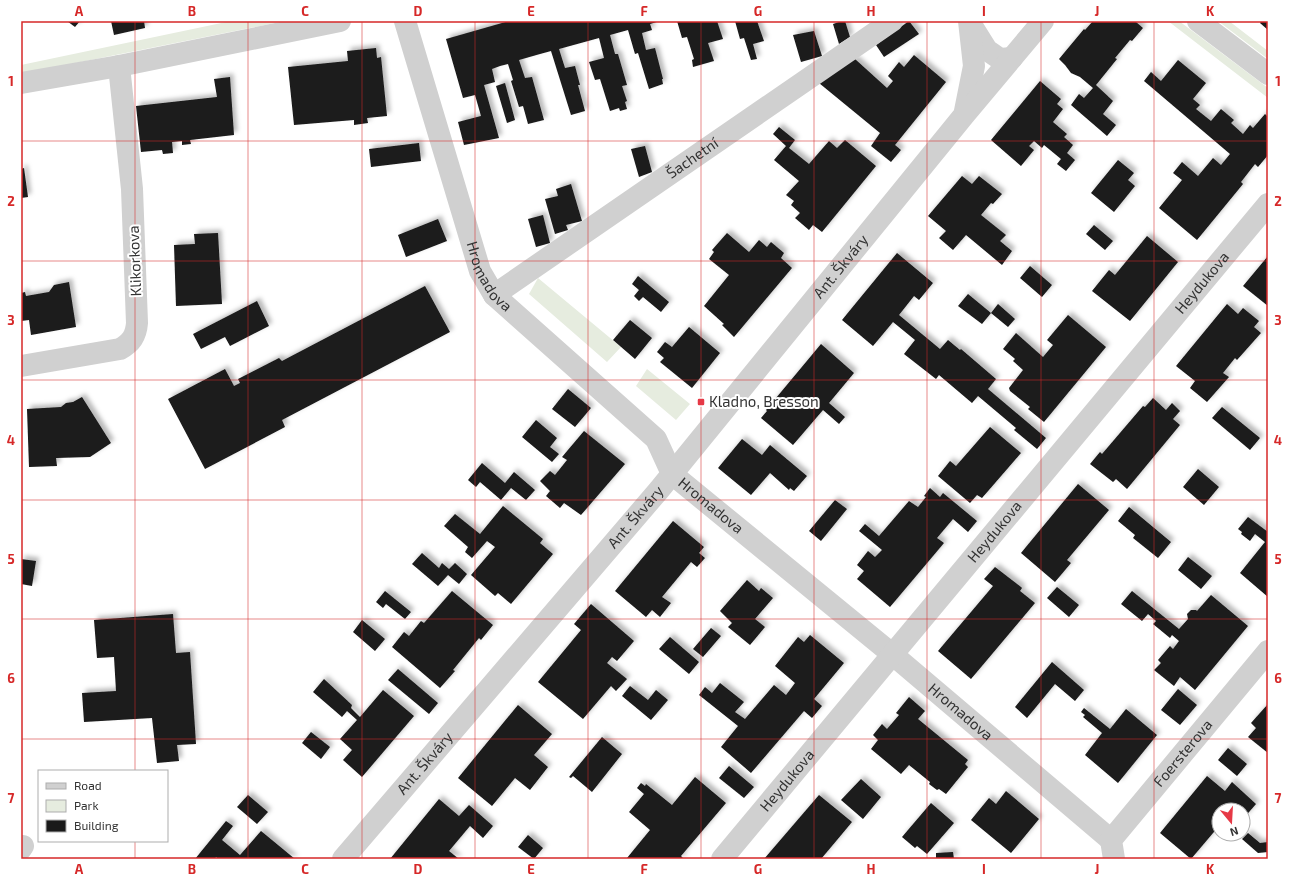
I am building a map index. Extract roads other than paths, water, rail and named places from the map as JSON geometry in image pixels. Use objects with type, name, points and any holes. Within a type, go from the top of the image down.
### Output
[{"type":"street","points":[[21,83],[119,66],[340,21]]},
{"type":"street","name":"Hromadova","points":[[405,21],[480,271],[494,295],[656,439],[672,474],[892,654],[1112,849]]},
{"type":"street","name":"Šachetní","points":[[494,295],[892,21]]},
{"type":"street","points":[[969,21],[987,50],[1000,60],[1012,58]]},
{"type":"street","points":[[965,114],[974,66],[969,21]]},
{"type":"street","name":"Ant. Škváry","points":[[343,859],[672,474],[965,114],[1043,21]]},
{"type":"street","points":[[1198,21],[1268,74]]},
{"type":"street","name":"Klikorkova","points":[[21,366],[120,349],[126,346],[135,336],[137,324],[132,189],[119,66]]},
{"type":"street","name":"Heydukova","points":[[722,859],[1268,204]]},
{"type":"street","name":"Foersterova","points":[[1112,849],[1268,651]]},
{"type":"place","name":"Kladno, Bresson","points":[[701,402]]}]
